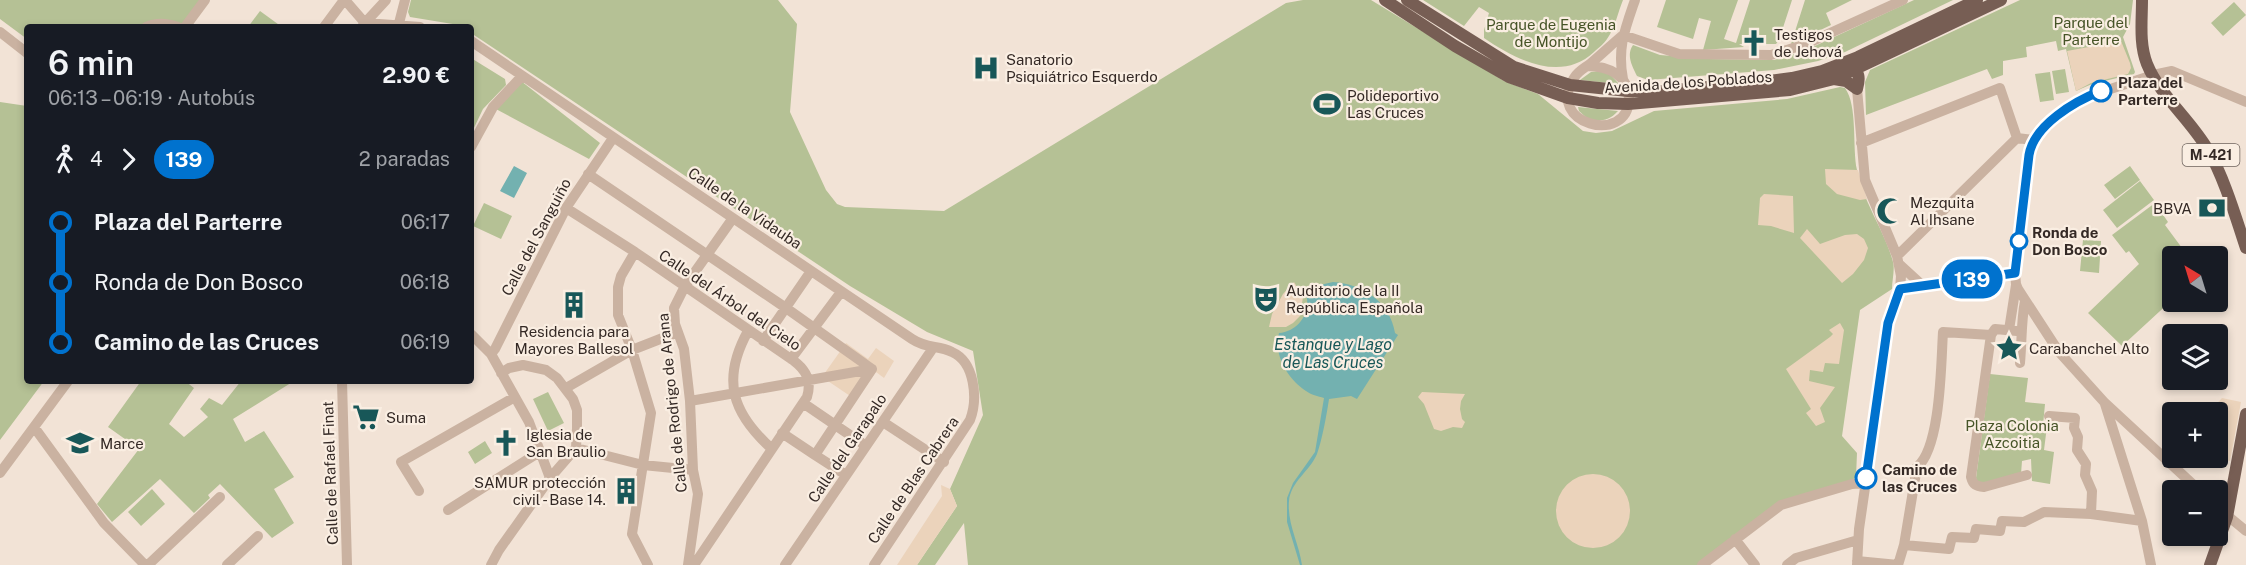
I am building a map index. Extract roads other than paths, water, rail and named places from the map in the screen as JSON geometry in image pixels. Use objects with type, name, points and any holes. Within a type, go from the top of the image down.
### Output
[{"type":"main road","name":"Avenida de los Poblados","points":[[1385,0],[1509,77],[1568,99],[1598,103],[1663,91],[1762,82],[1835,72],[1977,0]]},
{"type":"main road","name":"Avenida de los Poblados","points":[[1407,0],[1514,67],[1570,85],[1628,98]]},
{"type":"main road","points":[[1856,69],[2001,0]]},
{"type":"main road","name":"M-421","points":[[2142,0],[2143,45],[2147,63],[2153,75],[2215,161],[2246,248]]},
{"type":"main road","points":[[1849,66],[1856,69],[1860,80],[1857,89],[1835,72],[1849,66]]},
{"type":"main road","points":[[2228,514],[2242,469],[2246,414]]},
{"type":"main road","points":[[2210,565],[2217,546]]},
{"type":"street","points":[[187,24],[205,0]]},
{"type":"street","points":[[326,24],[344,0],[362,24]]},
{"type":"street","points":[[366,24],[386,0]]},
{"type":"street","points":[[399,24],[405,0]]},
{"type":"street","points":[[1623,35],[1576,74],[1570,85],[1568,99],[1575,116],[1587,124],[1596,126],[1614,122],[1623,114],[1628,98],[1620,59],[1623,35],[1635,0]]},
{"type":"street","points":[[1623,35],[1679,54],[1771,55],[1806,44],[1903,0]]},
{"type":"street","points":[[0,32],[24,50]]},
{"type":"street","name":"Calle de la Vidauba","points":[[474,43],[840,292],[921,344],[951,351],[965,362],[972,379],[973,410]]},
{"type":"street","points":[[1587,66],[1608,69],[1623,79]]},
{"type":"street","points":[[2020,363],[2022,339],[2015,331],[2016,279],[2032,140],[2069,106],[2080,99],[2172,71],[2246,102]]},
{"type":"street","points":[[474,142],[493,107],[522,76]]},
{"type":"street","points":[[1862,143],[2001,88],[2017,138]]},
{"type":"street","points":[[1857,89],[1865,180],[1898,260],[1900,289],[1888,323],[1858,540],[1857,563],[1898,565],[1904,545],[1917,467],[1923,462],[1936,425],[1943,332],[1991,336]]},
{"type":"street","name":"Calle del Sanguiño","points":[[491,354],[566,208],[613,138]]},
{"type":"street","points":[[2017,138],[2032,140]]},
{"type":"street","points":[[1898,260],[2017,138]]},
{"type":"street","points":[[588,174],[872,369]]},
{"type":"street","name":"Calle del Árbol del Cielo","points":[[566,208],[635,252],[791,360],[803,369],[809,379]]},
{"type":"street","name":"Calle de Rodrigo de Arana","points":[[688,565],[698,494],[693,470],[690,401],[684,349],[678,332],[674,308],[685,286],[733,218]]},
{"type":"street","points":[[635,252],[621,276],[618,315],[632,350],[651,413],[632,534],[648,565]]},
{"type":"street","points":[[1898,260],[1923,286]]},
{"type":"street","points":[[763,341],[811,271]]},
{"type":"street","points":[[1900,289],[2016,279]]},
{"type":"street","points":[[2016,279],[2025,301],[2060,352],[2104,403],[2188,480]]},
{"type":"street","points":[[791,360],[840,292]]},
{"type":"street","points":[[2015,331],[2025,301]]},
{"type":"street","points":[[2015,331],[1995,329],[1991,336],[1971,477],[1972,483],[1984,487],[2027,475]]},
{"type":"street","points":[[748,331],[734,363],[736,405],[757,435],[772,449]]},
{"type":"street","points":[[566,388],[632,350],[678,332]]},
{"type":"street","points":[[474,337],[491,354],[529,422],[550,478]]},
{"type":"street","name":"Calle del Garapalo","points":[[785,565],[933,348]]},
{"type":"street","points":[[491,565],[550,478],[576,448],[577,411],[566,388],[546,370],[524,365],[509,368],[501,373]]},
{"type":"street","points":[[690,401],[872,369]]},
{"type":"street","points":[[815,455],[872,369]]},
{"type":"street","points":[[694,565],[803,403],[809,390],[809,379]]},
{"type":"street","points":[[0,473],[66,384]]},
{"type":"street","name":"Calle de Rafael Finat","points":[[342,384],[346,565]]},
{"type":"street","points":[[419,491],[401,462],[515,397]]},
{"type":"street","points":[[803,403],[866,446]]},
{"type":"street","points":[[2104,403],[2142,521],[2151,565]]},
{"type":"street","name":"Calle de Blas Cabrera","points":[[874,565],[966,428],[973,410]]},
{"type":"street","points":[[2049,416],[2074,418],[2074,428],[2078,437],[2077,450],[2086,464],[2085,475],[2092,491],[2091,514]]},
{"type":"street","points":[[883,422],[944,462]]},
{"type":"street","points":[[34,427],[104,523],[147,565],[220,496]]},
{"type":"street","points":[[782,433],[846,475]]},
{"type":"street","points":[[576,448],[643,465],[693,470]]},
{"type":"street","points":[[448,510],[541,451]]},
{"type":"street","points":[[1702,565],[1781,505],[1852,484],[1866,483]]},
{"type":"street","points":[[1904,545],[1949,549],[1952,537],[1974,538],[1976,529],[2000,531],[2002,521],[2024,522],[2044,512],[2091,514],[2142,521]]},
{"type":"street","points":[[2228,518],[2246,531]]},
{"type":"street","points":[[227,565],[258,536]]},
{"type":"street","points":[[693,536],[699,545],[710,543]]},
{"type":"street","points":[[1735,539],[1755,565]]},
{"type":"street","points":[[1787,565],[1796,558],[1858,540]]},
{"type":"water","points":[[514,166],[527,173],[514,198],[500,191]]},
{"type":"water","name":"Estanque y Lago de Las Cruces","points":[[1333,282],[1355,286],[1373,297],[1387,312],[1395,333],[1398,335],[1357,399],[1351,396],[1329,399],[1317,454],[1290,494],[1291,526],[1302,565],[1300,565],[1287,522],[1287,498],[1293,483],[1315,452],[1324,398],[1308,392],[1293,380],[1280,358],[1278,341],[1279,333],[1293,328],[1306,313],[1305,292],[1311,287]]},
{"type":"place","name":"Testigos de Jehová","points":[[1754,43]]},
{"type":"place","name":"Sanatorio Psiquiátrico Esquerdo","points":[[986,68]]},
{"type":"place","name":"Plaza del Parterre","points":[[2101,91]]},
{"type":"place","name":"Polideportivo Las Cruces","points":[[1327,104]]},
{"type":"place","name":"BBVA","points":[[2212,208]]},
{"type":"place","name":"Mezquita Al Ihsane","points":[[1890,211]]},
{"type":"place","name":"Ronda de Don Bosco","points":[[2019,241]]},
{"type":"place","name":"Auditorio de la II República Española","points":[[1266,299]]},
{"type":"place","name":"Residencia para Mayores Ballesol","points":[[574,305]]},
{"type":"place","name":"Carabanchel Alto","points":[[2009,348]]},
{"type":"place","name":"Suma","points":[[366,417]]},
{"type":"place","name":"Marce","points":[[80,443]]},
{"type":"place","name":"Iglesia de San Braulio","points":[[506,443]]},
{"type":"place","name":"Camino de las Cruces","points":[[1866,478]]},
{"type":"place","name":"SAMUR protección civil - Base 14.","points":[[626,491]]},
{"type":"park label","name":"Parque del Parterre","points":[[2091,30]]},
{"type":"park label","name":"Parque de Eugenia de Montijo","points":[[1551,32]]},
{"type":"park label","name":"Plaza Colonia Azcoitia","points":[[2012,434]]}]
